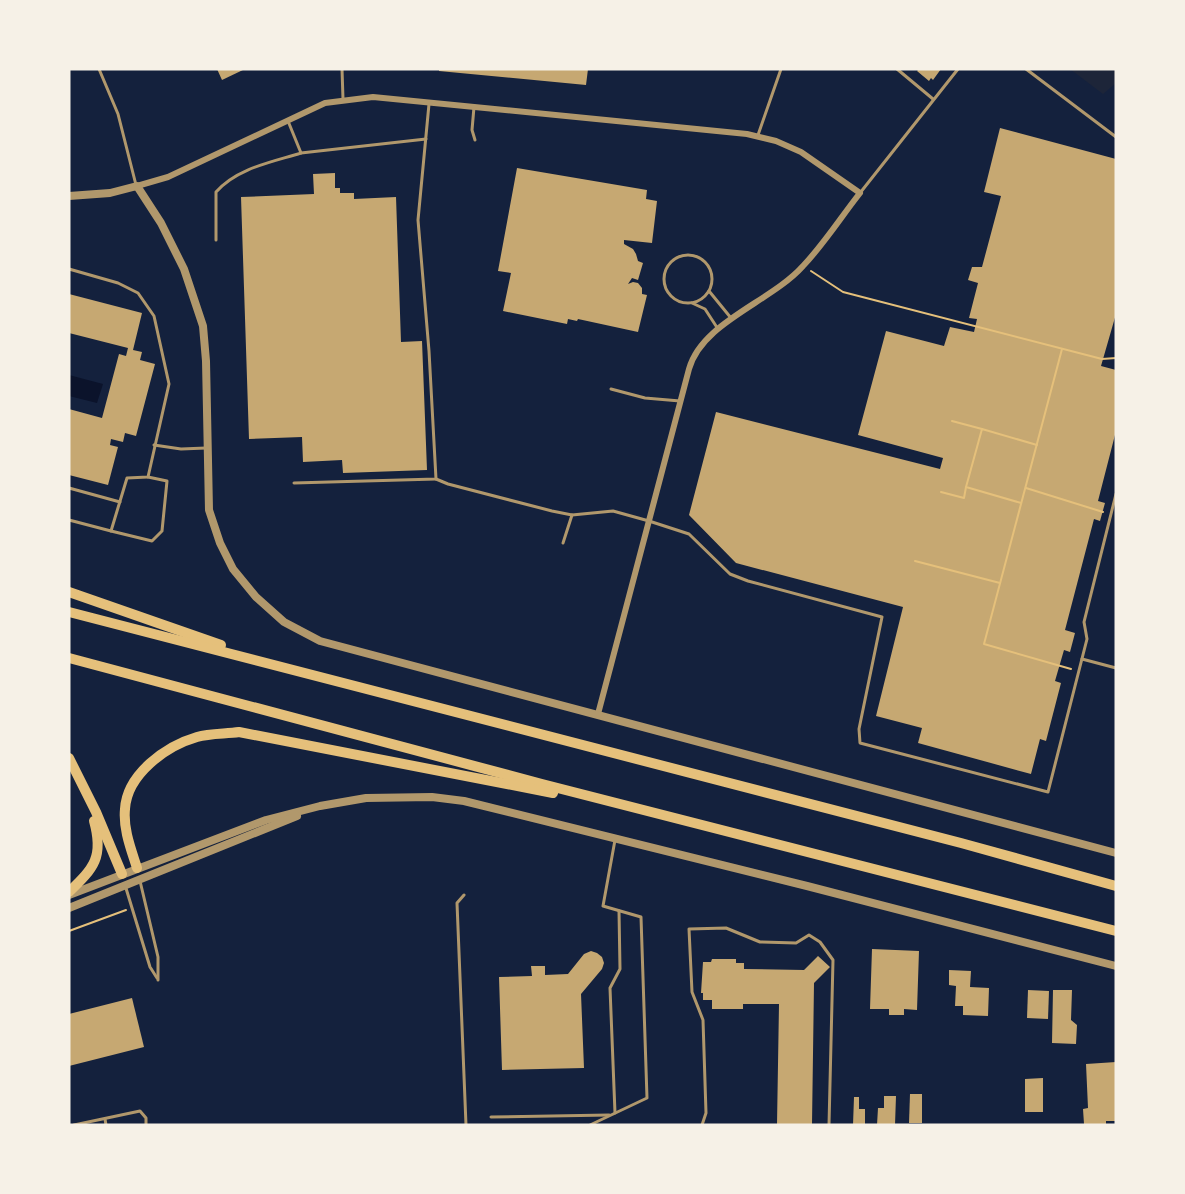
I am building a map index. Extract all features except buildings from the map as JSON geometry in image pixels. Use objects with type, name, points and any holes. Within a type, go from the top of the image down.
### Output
[{"type":"highway","points":[[69,591],[287,667]]},
{"type":"highway","points":[[69,612],[970,845],[1116,886]]},
{"type":"highway","points":[[69,658],[1116,931]]},
{"type":"highway","points":[[137,868],[125,827],[124,808],[135,779],[148,764],[165,752],[197,737],[228,733],[239,732],[657,813]]},
{"type":"highway","points":[[69,758],[122,874]]},
{"type":"highway","points":[[69,893],[95,864],[97,833],[87,795]]},
{"type":"street","points":[[69,196],[110,193],[168,177],[325,103],[373,97],[758,136],[801,152],[860,193],[804,266],[790,279],[718,329],[699,346],[691,363],[598,714]]},
{"type":"street","points":[[137,186],[161,223],[184,269],[203,326],[206,361],[209,510],[220,543],[233,569],[256,597],[284,622],[320,641],[1116,853]]},
{"type":"street","points":[[69,893],[266,820],[320,806],[366,798],[432,797],[465,801],[616,838],[1116,966]]},
{"type":"street","points":[[69,908],[320,806]]},
{"type":"street","points":[[137,868],[140,879]]},
{"type":"street","points":[[122,874],[125,885]]},
{"type":"lane","points":[[99,69],[118,114],[137,186]]},
{"type":"lane","points":[[342,69],[343,99]]},
{"type":"lane","points":[[758,136],[781,69]]},
{"type":"lane","points":[[897,69],[933,99]]},
{"type":"lane","points":[[860,193],[958,69]]},
{"type":"lane","points":[[1026,69],[1116,137]]},
{"type":"lane","points":[[429,102],[418,220],[429,351],[435,479]]},
{"type":"lane","points":[[474,107],[472,130],[475,140]]},
{"type":"lane","points":[[287,119],[301,153]]},
{"type":"lane","points":[[216,240],[216,192],[231,178],[255,167],[301,153],[426,139]]},
{"type":"lane","points":[[691,303],[698,301],[708,291],[712,278],[704,261],[691,255],[671,262],[664,274],[666,289],[676,300],[705,309],[718,329]]},
{"type":"lane","points":[[69,269],[118,283],[138,293],[154,316],[169,384],[148,477]]},
{"type":"lane","points":[[708,291],[732,320]]},
{"type":"lane","points":[[611,389],[645,399],[681,401]]},
{"type":"lane","points":[[154,445],[181,449],[207,448]]},
{"type":"lane","points":[[69,520],[111,531],[152,541],[162,531],[167,481],[148,477],[127,478],[111,531]]},
{"type":"lane","points":[[294,483],[435,479],[540,508],[572,514],[613,511],[649,520],[689,534],[730,574],[748,581],[882,617],[859,729],[860,743],[1048,792],[1087,639],[1084,622],[1116,494]]},
{"type":"lane","points":[[69,488],[120,502]]},
{"type":"lane","points":[[563,543],[572,514]]},
{"type":"lane","points":[[1082,659],[1116,668]]},
{"type":"lane","points":[[590,1125],[647,1098],[641,917],[603,906],[616,838]]},
{"type":"lane","points":[[125,885],[150,967],[158,980],[158,957],[140,879]]},
{"type":"lane","points":[[464,895],[457,903],[466,1125]]},
{"type":"lane","points":[[614,1114],[610,988],[620,969],[618,911]]},
{"type":"lane","points":[[702,1125],[706,1113],[703,1020],[692,992],[688,929],[726,928],[760,942],[796,943],[809,935],[820,942],[832,960],[829,1125]]},
{"type":"lane","points":[[74,1125],[140,1111],[146,1118],[146,1125]]},
{"type":"lane","points":[[491,1117],[614,1114]]},
{"type":"lane","points":[[105,1119],[106,1125]]},
{"type":"path","points":[[804,266],[843,292],[1102,359],[1116,358]]},
{"type":"path","points":[[1062,349],[984,644],[1079,672]]},
{"type":"path","points":[[952,421],[1037,445]]},
{"type":"path","points":[[941,492],[964,498],[982,429]]},
{"type":"path","points":[[966,487],[1021,502]]},
{"type":"path","points":[[1026,488],[1111,513]]},
{"type":"path","points":[[915,561],[1000,583]]},
{"type":"path","points":[[69,932],[131,908]]},
{"type":"shaded area","points":[[1070,69],[1116,69],[1116,83],[1103,94]]},
{"type":"shaded area","points":[[69,375],[103,384],[97,403],[69,396]]}]
